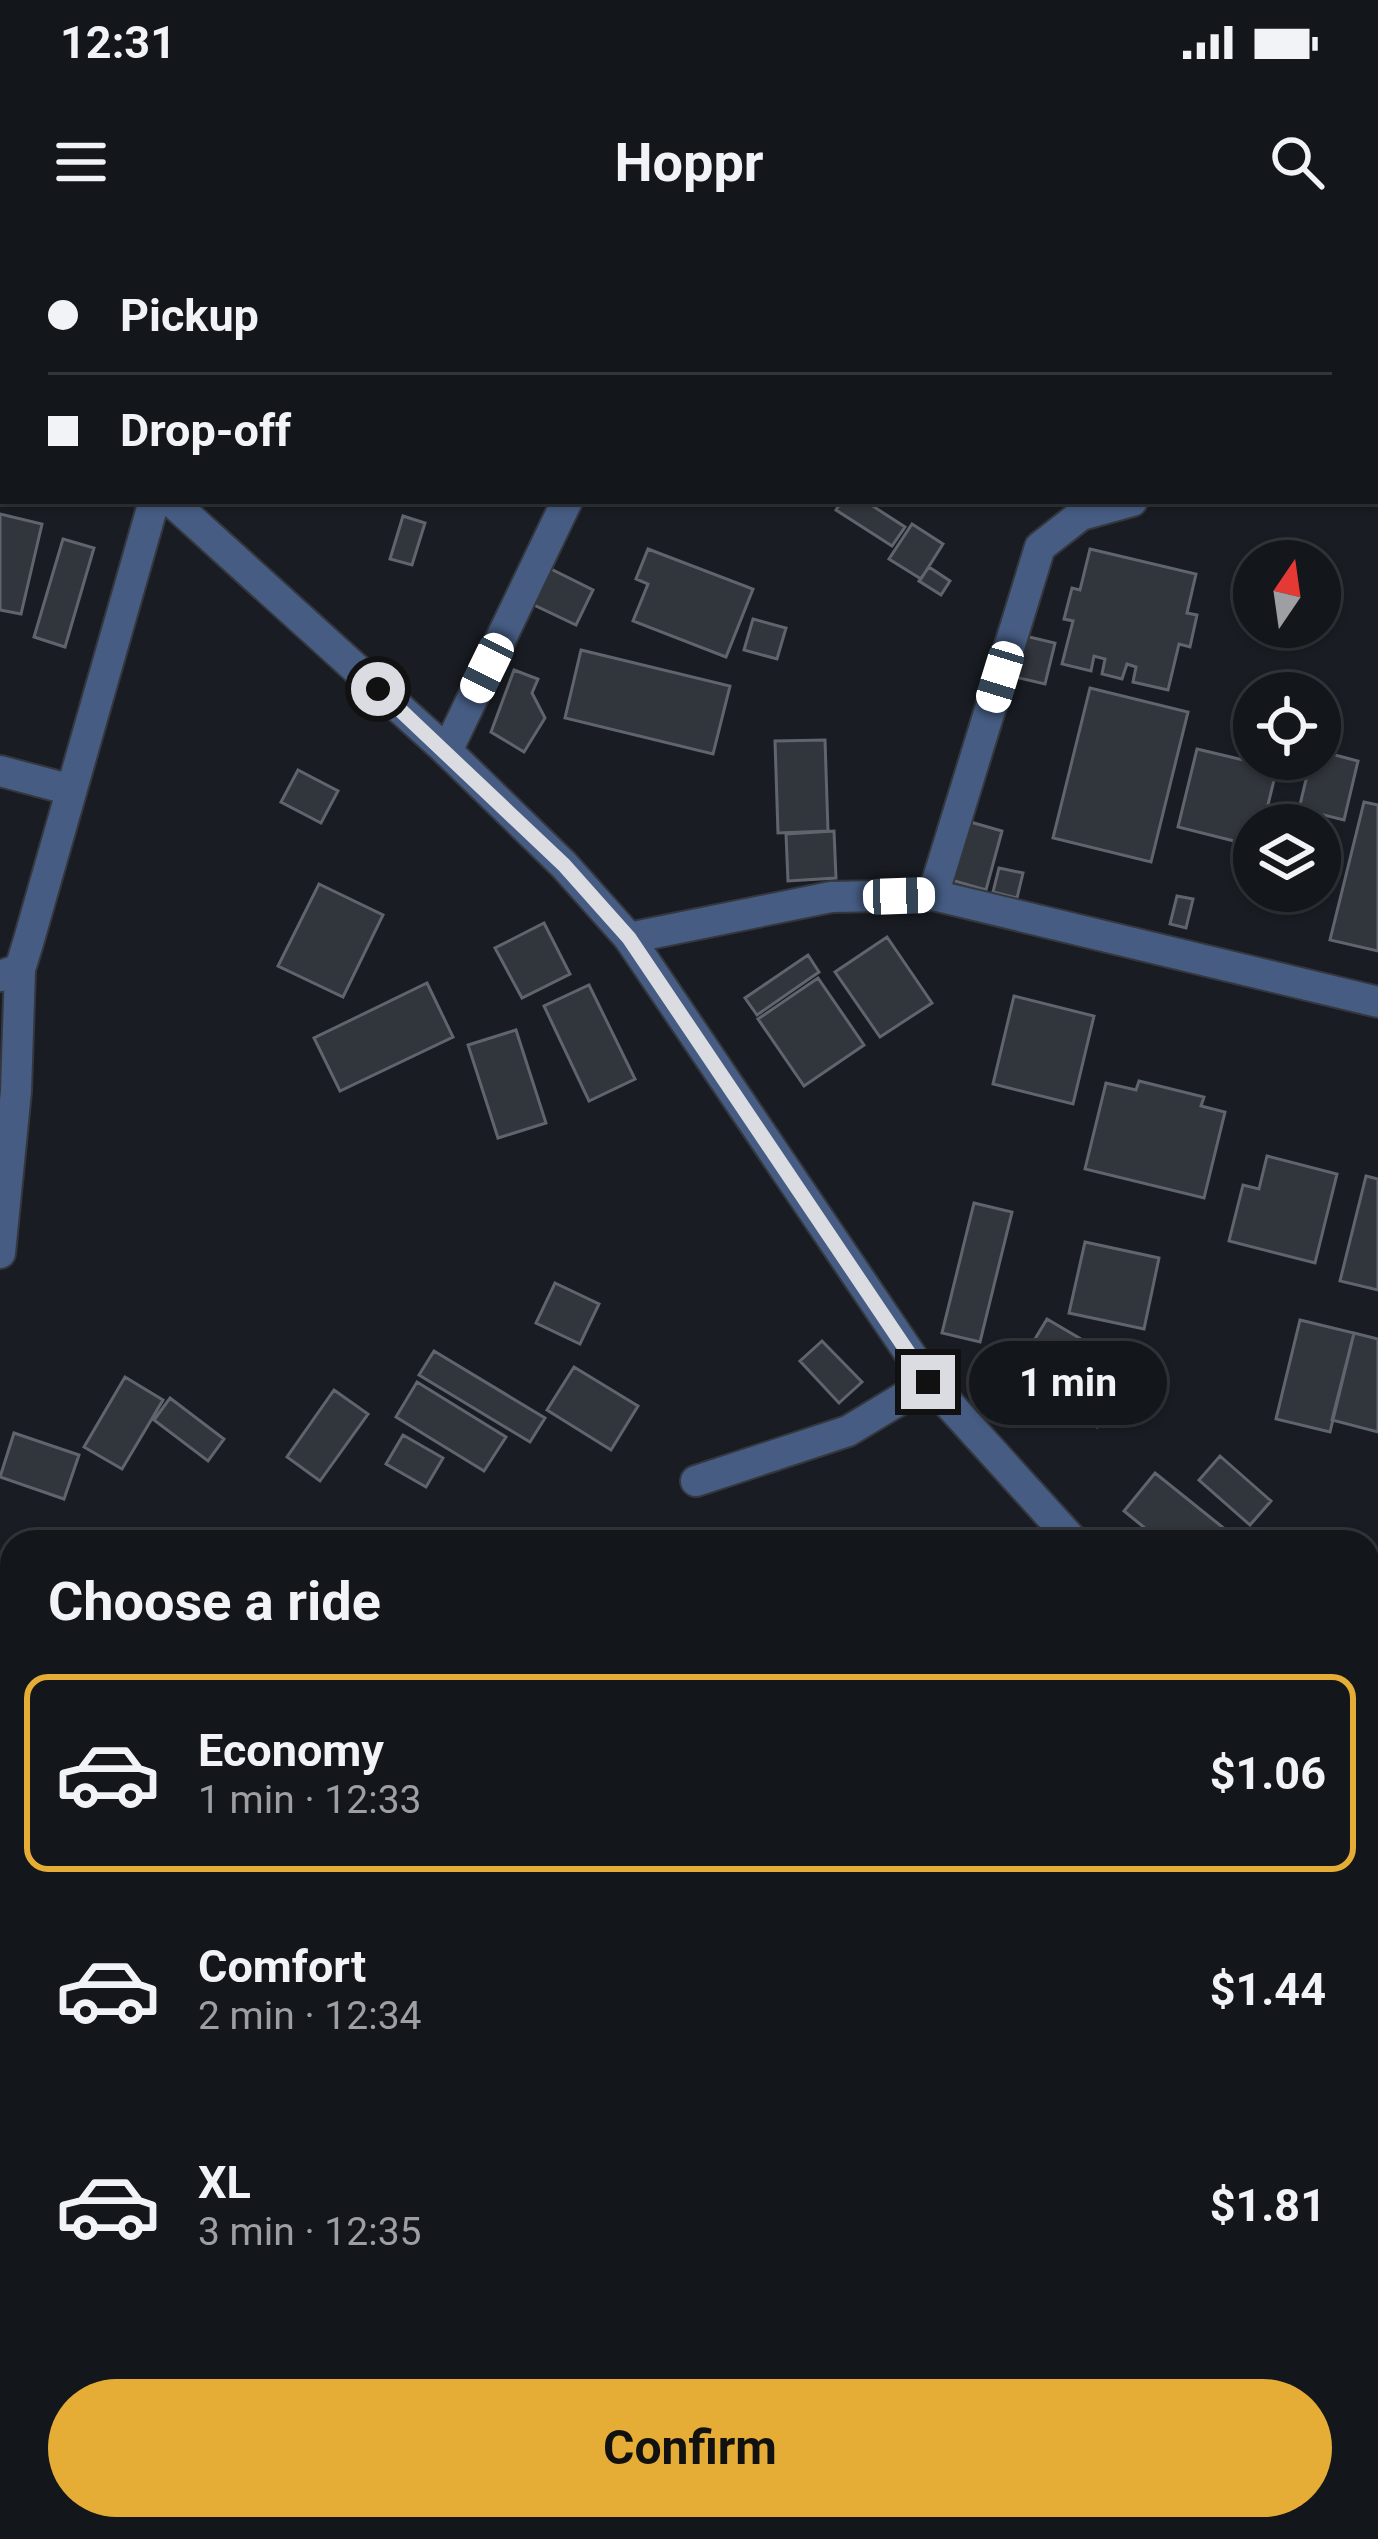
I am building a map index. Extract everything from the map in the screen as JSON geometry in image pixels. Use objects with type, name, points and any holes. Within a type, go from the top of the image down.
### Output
[{"type":"street","points":[[0,1253],[16,1091],[10,972],[153,504]]},
{"type":"street","points":[[174,504],[446,751],[564,865],[629,938],[928,1382],[1063,1530]]},
{"type":"street","points":[[446,751],[566,504]]},
{"type":"street","points":[[933,895],[1040,547],[1081,515],[1121,504]]},
{"type":"street","points":[[0,771],[68,789]]},
{"type":"street","points":[[629,938],[831,897],[933,895],[1378,1002]]},
{"type":"street","points":[[696,1481],[848,1431],[928,1382]]},
{"type":"building","points":[[840,504],[870,504],[905,527],[892,546],[836,510]]},
{"type":"building","points":[[0,514],[42,524],[21,614],[0,610]]},
{"type":"building","points":[[403,516],[425,523],[412,565],[390,559]]},
{"type":"building","points":[[912,524],[943,544],[921,579],[889,559]]},
{"type":"building","points":[[63,539],[94,548],[65,647],[34,637]]},
{"type":"building","points":[[648,549],[753,589],[726,657],[633,621],[648,584],[636,579]]},
{"type":"building","points":[[1090,549],[1196,574],[1187,613],[1197,615],[1190,647],[1179,644],[1168,690],[1133,682],[1136,667],[1127,664],[1122,679],[1102,674],[1105,659],[1094,656],[1091,671],[1062,664],[1073,621],[1064,619],[1072,588],[1080,590]]},
{"type":"building","points":[[929,567],[950,581],[941,595],[919,581]]},
{"type":"building","points":[[549,568],[593,590],[576,625],[532,604]]},
{"type":"building","points":[[753,619],[786,628],[777,659],[744,650]]},
{"type":"building","points":[[1021,635],[1055,643],[1045,684],[1011,676]]},
{"type":"building","points":[[581,650],[730,686],[713,754],[565,718]]},
{"type":"building","points":[[514,670],[538,679],[532,693],[545,718],[524,752],[491,732]]},
{"type":"building","points":[[1090,688],[1188,712],[1151,862],[1053,838]]},
{"type":"building","points":[[825,740],[828,831],[778,833],[775,741]]},
{"type":"building","points":[[1197,749],[1233,758],[1233,780],[1274,780],[1268,804],[1233,804],[1233,841],[1178,827]]},
{"type":"building","points":[[1341,757],[1358,761],[1344,820],[1341,804],[1300,804],[1306,780],[1341,780]]},
{"type":"building","points":[[298,770],[338,791],[321,823],[281,802]]},
{"type":"building","points":[[1364,802],[1378,805],[1378,951],[1330,940],[1337,912],[1341,912]]},
{"type":"building","points":[[967,821],[1002,831],[986,890],[951,880]]},
{"type":"building","points":[[834,831],[836,878],[788,881],[786,834]]},
{"type":"building","points":[[999,868],[1023,873],[1017,898],[993,892]]},
{"type":"building","points":[[319,884],[383,915],[343,997],[278,966]]},
{"type":"building","points":[[1177,896],[1193,899],[1186,928],[1170,924]]},
{"type":"building","points":[[544,923],[570,974],[522,998],[495,948]]},
{"type":"building","points":[[887,937],[932,1003],[880,1037],[835,972]]},
{"type":"building","points":[[808,955],[819,972],[757,1015],[745,998]]},
{"type":"building","points":[[818,978],[864,1045],[804,1086],[758,1019]]},
{"type":"building","points":[[427,983],[453,1037],[340,1091],[314,1038]]},
{"type":"building","points":[[589,985],[635,1079],[589,1101],[544,1006]]},
{"type":"building","points":[[1014,996],[1094,1016],[1073,1104],[993,1084]]},
{"type":"building","points":[[516,1030],[546,1123],[498,1138],[468,1045]]},
{"type":"building","points":[[1139,1081],[1204,1097],[1201,1106],[1225,1112],[1204,1198],[1085,1169],[1106,1083],[1136,1090]]},
{"type":"building","points":[[1267,1156],[1337,1174],[1315,1263],[1229,1241],[1243,1185],[1259,1189]]},
{"type":"building","points":[[1366,1176],[1378,1179],[1378,1290],[1340,1281]]},
{"type":"building","points":[[974,1203],[1012,1212],[980,1342],[942,1333]]},
{"type":"building","points":[[1085,1242],[1159,1258],[1144,1329],[1069,1313]]},
{"type":"building","points":[[555,1283],[599,1304],[580,1344],[536,1323]]},
{"type":"building","points":[[1047,1319],[1132,1369],[1097,1427],[1012,1377]]},
{"type":"building","points":[[1300,1320],[1354,1333],[1330,1432],[1276,1419]]},
{"type":"building","points":[[1354,1333],[1378,1339],[1378,1432],[1332,1420]]},
{"type":"building","points":[[822,1341],[862,1382],[839,1403],[800,1361]]},
{"type":"building","points":[[434,1351],[545,1418],[530,1442],[419,1375]]},
{"type":"building","points":[[574,1367],[638,1406],[611,1450],[547,1410]]},
{"type":"building","points":[[125,1377],[163,1400],[122,1469],[84,1447]]},
{"type":"building","points":[[417,1382],[506,1437],[484,1471],[396,1417]]},
{"type":"building","points":[[334,1390],[368,1414],[320,1481],[287,1457]]},
{"type":"building","points":[[170,1398],[224,1439],[208,1461],[154,1420]]},
{"type":"building","points":[[14,1433],[79,1455],[64,1499],[0,1477]]},
{"type":"building","points":[[403,1435],[443,1458],[426,1487],[386,1464]]},
{"type":"building","points":[[1220,1456],[1271,1501],[1250,1525],[1199,1480]]},
{"type":"building","points":[[1155,1473],[1226,1530],[1147,1530],[1124,1511]]},
{"type":"route","points":[[378,689],[564,865],[629,938],[928,1382]]}]
